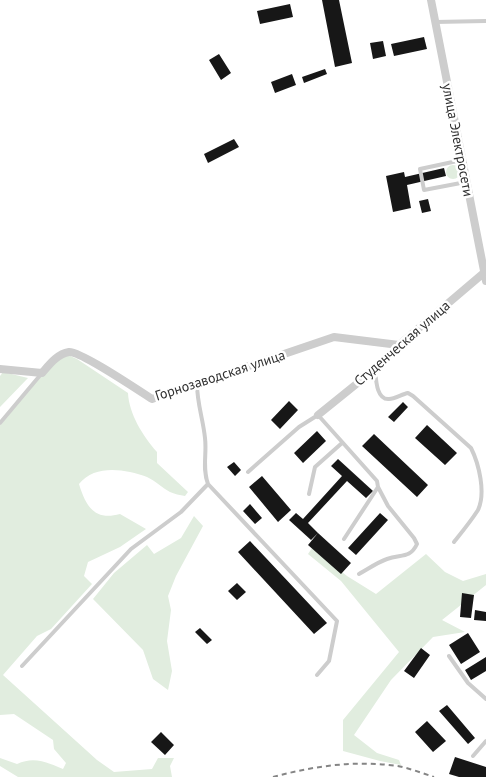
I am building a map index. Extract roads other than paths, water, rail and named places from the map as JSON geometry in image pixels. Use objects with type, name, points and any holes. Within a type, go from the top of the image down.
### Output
[{"type":"street","name":"улица Электросети","points":[[431,0],[486,280]]},
{"type":"street","name":"Студенческая улица","points":[[318,415],[375,369],[399,345],[485,271]]},
{"type":"street","name":"Горнозаводская улица","points":[[42,373],[59,355],[70,352],[84,356],[117,379],[152,399],[334,338],[399,345]]},
{"type":"street","points":[[0,369],[42,373]]},
{"type":"lane","points":[[435,22],[486,21]]},
{"type":"lane","points":[[462,160],[420,168],[424,190],[466,182]]},
{"type":"lane","points":[[375,369],[378,390],[382,397],[389,399],[408,393],[413,396],[471,448],[475,456],[480,470],[482,497],[479,509],[454,542]]},
{"type":"lane","points":[[0,422],[42,373]]},
{"type":"lane","points":[[197,384],[197,402],[206,440],[203,464],[208,484],[337,621],[329,661],[317,675]]},
{"type":"lane","points":[[248,472],[299,427],[318,415],[342,443],[372,473],[388,506],[417,544],[413,553],[406,556],[388,558],[359,574]]},
{"type":"lane","points":[[309,494],[315,467],[342,443]]},
{"type":"lane","points":[[22,666],[131,549],[180,512],[208,484]]},
{"type":"lane","points":[[344,539],[378,487]]},
{"type":"lane","points":[[449,656],[468,683],[486,699]]},
{"type":"lane","points":[[473,756],[486,741]]},
{"type":"railway","points":[[273,777],[319,767],[350,764],[381,764],[402,767],[434,777]]}]
